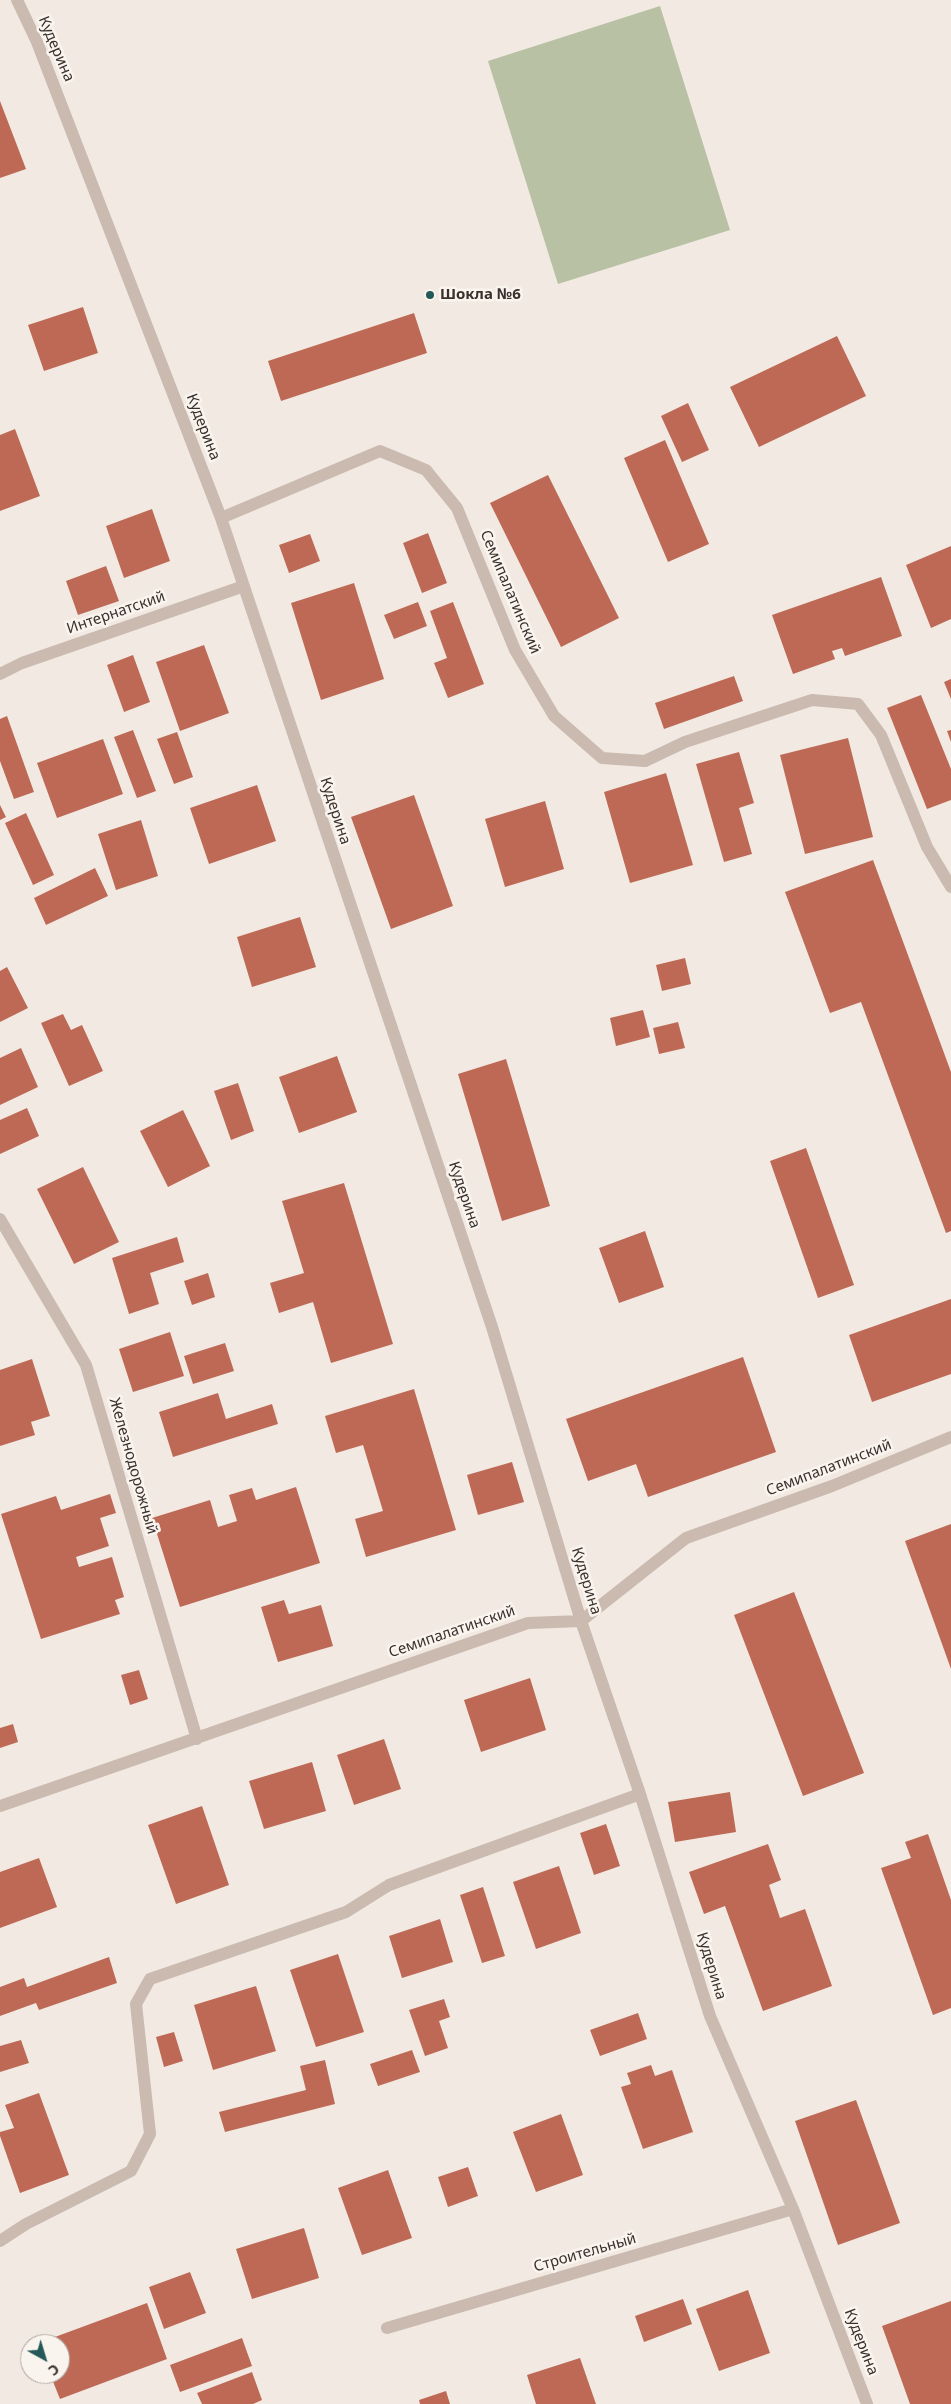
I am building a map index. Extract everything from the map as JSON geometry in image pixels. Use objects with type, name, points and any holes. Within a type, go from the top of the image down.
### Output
[{"type":"street","name":"Кудерина","points":[[17,0],[37,42],[220,518],[492,1328],[581,1621],[640,1794],[710,2016],[793,2209],[867,2404]]},
{"type":"street","name":"Семипалатинский","points":[[220,518],[380,450],[426,470],[457,508],[514,650],[554,716],[602,758],[645,761],[685,742],[812,700],[858,704],[880,735],[927,847],[951,888]]},
{"type":"street","name":"Интернатский","points":[[0,674],[22,663],[244,586]]},
{"type":"street","name":"Железнодорожный","points":[[0,1219],[86,1365],[197,1739]]},
{"type":"street","name":"Семипалатинский","points":[[0,1806],[197,1739],[528,1622],[581,1621],[686,1538],[832,1486],[951,1437]]},
{"type":"street","points":[[0,2241],[26,2224],[131,2171],[150,2134],[136,2004],[150,1979],[346,1912],[389,1885],[640,1794]]},
{"type":"street","name":"Строительный","points":[[387,2328],[793,2209]]},
{"type":"green space","points":[[660,6],[730,230],[558,284],[488,61]]},
{"type":"building","points":[[0,101],[26,169],[0,178]]},
{"type":"building","points":[[83,307],[98,353],[44,371],[28,325]]},
{"type":"building","points":[[414,313],[427,353],[281,401],[268,361]]},
{"type":"building","points":[[837,336],[866,396],[759,447],[730,387]]},
{"type":"building","points":[[688,403],[709,450],[682,462],[661,416]]},
{"type":"building","points":[[15,429],[40,496],[0,511],[0,435]]},
{"type":"building","points":[[665,440],[709,544],[668,562],[624,458]]},
{"type":"building","points":[[548,475],[619,618],[561,647],[490,503]]},
{"type":"building","points":[[152,509],[170,561],[124,578],[106,526]]},
{"type":"building","points":[[428,533],[447,583],[422,593],[403,543]]},
{"type":"building","points":[[310,534],[320,561],[289,573],[279,545]]},
{"type":"building","points":[[951,546],[951,619],[931,628],[906,565]]},
{"type":"building","points":[[106,566],[119,601],[78,615],[66,581]]},
{"type":"building","points":[[881,577],[902,636],[845,656],[842,648],[832,651],[835,659],[793,674],[772,615]]},
{"type":"building","points":[[354,583],[384,679],[321,700],[291,603]]},
{"type":"building","points":[[418,602],[427,626],[394,639],[384,615]]},
{"type":"building","points":[[453,602],[484,684],[448,698],[434,663],[447,658],[430,611]]},
{"type":"building","points":[[204,645],[229,713],[180,731],[156,662]]},
{"type":"building","points":[[133,655],[150,702],[124,712],[107,665]]},
{"type":"building","points":[[734,676],[743,701],[664,729],[655,703]]},
{"type":"building","points":[[951,679],[951,699],[944,682]]},
{"type":"building","points":[[921,695],[951,769],[951,800],[927,809],[887,708]]},
{"type":"building","points":[[7,716],[34,792],[14,799],[0,761],[0,719]]},
{"type":"building","points":[[133,730],[156,791],[137,798],[114,737]]},
{"type":"building","points":[[951,730],[951,742],[947,731]]},
{"type":"building","points":[[177,732],[193,777],[174,784],[157,739]]},
{"type":"building","points":[[848,738],[873,837],[805,854],[780,755]]},
{"type":"building","points":[[103,739],[123,794],[57,818],[37,763]]},
{"type":"building","points":[[739,752],[754,803],[739,808],[752,854],[724,862],[696,764]]},
{"type":"building","points":[[666,773],[693,865],[630,883],[604,792]]},
{"type":"building","points":[[257,785],[276,841],[209,864],[190,808]]},
{"type":"building","points":[[414,795],[453,906],[391,929],[351,817]]},
{"type":"building","points":[[545,801],[564,869],[505,887],[485,819]]},
{"type":"building","points":[[0,805],[6,817],[0,820]]},
{"type":"building","points":[[26,813],[54,875],[33,885],[5,823]]},
{"type":"building","points":[[141,820],[158,876],[116,890],[98,834]]},
{"type":"building","points":[[873,860],[951,1072],[951,1231],[946,1233],[861,1002],[830,1013],[785,892]]},
{"type":"building","points":[[95,868],[108,896],[46,925],[34,898]]},
{"type":"building","points":[[300,917],[316,967],[252,987],[237,937]]},
{"type":"building","points":[[685,958],[691,984],[662,991],[656,965]]},
{"type":"building","points":[[7,967],[28,1008],[0,1022],[0,971]]},
{"type":"building","points":[[643,1010],[650,1037],[616,1046],[610,1018]]},
{"type":"building","points":[[63,1014],[71,1030],[82,1025],[103,1071],[69,1086],[41,1023]]},
{"type":"building","points":[[678,1022],[685,1048],[659,1054],[653,1028]]},
{"type":"building","points":[[21,1048],[38,1087],[0,1105],[0,1058]]},
{"type":"building","points":[[337,1056],[357,1112],[299,1133],[279,1077]]},
{"type":"building","points":[[506,1059],[550,1206],[502,1221],[458,1074]]},
{"type":"building","points":[[238,1083],[254,1131],[231,1140],[214,1091]]},
{"type":"building","points":[[27,1108],[39,1136],[0,1154],[0,1120]]},
{"type":"building","points":[[183,1110],[210,1166],[168,1187],[140,1131]]},
{"type":"building","points":[[806,1148],[854,1285],[818,1298],[770,1161]]},
{"type":"building","points":[[83,1167],[119,1242],[74,1264],[37,1189]]},
{"type":"building","points":[[344,1183],[393,1344],[331,1363],[313,1302],[279,1313],[270,1283],[304,1273],[282,1201]]},
{"type":"building","points":[[645,1231],[664,1287],[619,1303],[599,1248]]},
{"type":"building","points":[[177,1237],[184,1262],[150,1273],[159,1304],[129,1314],[112,1258]]},
{"type":"building","points":[[208,1273],[215,1297],[192,1305],[184,1281]]},
{"type":"building","points":[[951,1299],[951,1374],[872,1402],[849,1335]]},
{"type":"building","points":[[170,1332],[184,1376],[133,1392],[119,1349]]},
{"type":"building","points":[[225,1343],[234,1371],[193,1384],[184,1356]]},
{"type":"building","points":[[743,1357],[776,1452],[648,1497],[636,1464],[588,1481],[566,1419]]},
{"type":"building","points":[[32,1359],[50,1416],[31,1422],[35,1435],[0,1446],[0,1370]]},
{"type":"building","points":[[414,1389],[456,1530],[366,1557],[355,1519],[383,1511],[363,1445],[336,1453],[325,1416]]},
{"type":"building","points":[[218,1393],[226,1419],[272,1404],[278,1424],[173,1457],[159,1412]]},
{"type":"building","points":[[512,1462],[524,1502],[478,1515],[467,1475]]},
{"type":"building","points":[[296,1487],[320,1563],[180,1607],[152,1518],[210,1500],[218,1527],[237,1521],[229,1495],[252,1488],[256,1500]]},
{"type":"building","points":[[110,1494],[116,1513],[100,1518],[109,1546],[76,1557],[79,1567],[112,1557],[124,1597],[115,1600],[120,1614],[41,1639],[1,1514],[56,1496],[61,1510]]},
{"type":"building","points":[[951,1524],[951,1669],[905,1541]]},
{"type":"building","points":[[794,1592],[864,1773],[803,1796],[734,1615]]},
{"type":"building","points":[[284,1600],[289,1614],[321,1605],[333,1646],[278,1662],[261,1607]]},
{"type":"building","points":[[139,1670],[148,1699],[130,1705],[121,1675]]},
{"type":"building","points":[[530,1678],[546,1730],[481,1752],[464,1700]]},
{"type":"building","points":[[13,1724],[18,1742],[0,1748],[0,1728]]},
{"type":"building","points":[[384,1739],[401,1789],[354,1805],[337,1755]]},
{"type":"building","points":[[312,1762],[326,1811],[264,1829],[249,1781]]},
{"type":"building","points":[[730,1792],[736,1832],[675,1842],[668,1802]]},
{"type":"building","points":[[202,1806],[229,1885],[176,1904],[148,1825]]},
{"type":"building","points":[[606,1824],[620,1866],[594,1875],[580,1833]]},
{"type":"building","points":[[928,1834],[951,1900],[951,2008],[933,2015],[881,1868],[911,1858],[905,1842]]},
{"type":"building","points":[[768,1844],[781,1880],[769,1885],[780,1918],[805,1909],[832,1986],[763,2011],[725,1906],[704,1914],[689,1872]]},
{"type":"building","points":[[39,1858],[57,1907],[0,1928],[0,1872]]},
{"type":"building","points":[[559,1866],[581,1933],[536,1949],[513,1882]]},
{"type":"building","points":[[483,1887],[505,1956],[482,1963],[460,1895]]},
{"type":"building","points":[[440,1919],[453,1962],[402,1978],[389,1936]]},
{"type":"building","points":[[338,1954],[364,2032],[316,2047],[290,1970]]},
{"type":"building","points":[[109,1957],[117,1983],[39,2010],[36,2003],[0,2016],[0,1987],[24,1978],[27,1987]]},
{"type":"building","points":[[256,1986],[276,2051],[213,2070],[194,2005]]},
{"type":"building","points":[[444,1999],[450,2017],[439,2021],[448,2048],[425,2056],[409,2010]]},
{"type":"building","points":[[638,2013],[647,2039],[600,2056],[590,2030]]},
{"type":"building","points":[[174,2032],[183,2061],[164,2067],[156,2037]]},
{"type":"building","points":[[21,2040],[29,2063],[0,2072],[0,2046]]},
{"type":"building","points":[[412,2050],[420,2072],[378,2086],[370,2064]]},
{"type":"building","points":[[325,2060],[335,2104],[225,2132],[219,2112],[306,2090],[300,2066]]},
{"type":"building","points":[[651,2065],[655,2076],[672,2070],[693,2132],[643,2149],[621,2087],[631,2084],[627,2073]]},
{"type":"building","points":[[39,2093],[69,2175],[20,2193],[0,2136],[0,2132],[14,2128],[5,2105]]},
{"type":"building","points":[[856,2100],[900,2223],[838,2245],[795,2121]]},
{"type":"building","points":[[561,2114],[583,2175],[536,2192],[513,2132]]},
{"type":"building","points":[[468,2167],[478,2196],[448,2207],[438,2177]]},
{"type":"building","points":[[388,2170],[412,2238],[362,2255],[338,2188]]},
{"type":"building","points":[[304,2228],[319,2278],[252,2299],[236,2249]]},
{"type":"building","points":[[190,2272],[206,2313],[164,2329],[149,2287]]},
{"type":"building","points":[[748,2290],[770,2353],[719,2371],[696,2309]]},
{"type":"building","points":[[683,2299],[692,2324],[644,2342],[635,2316]]},
{"type":"building","points":[[951,2301],[951,2404],[910,2404],[882,2326]]},
{"type":"building","points":[[147,2303],[167,2359],[60,2399],[54,2384],[70,2384],[70,2334],[63,2334]]},
{"type":"building","points":[[242,2338],[252,2366],[180,2392],[170,2365]]},
{"type":"building","points":[[580,2358],[596,2404],[536,2404],[527,2375]]},
{"type":"building","points":[[252,2372],[262,2400],[253,2404],[202,2404],[197,2393]]},
{"type":"building","points":[[446,2391],[450,2404],[420,2404],[419,2400]]},
{"type":"place","name":"Шокла №6","points":[[430,295]]}]
